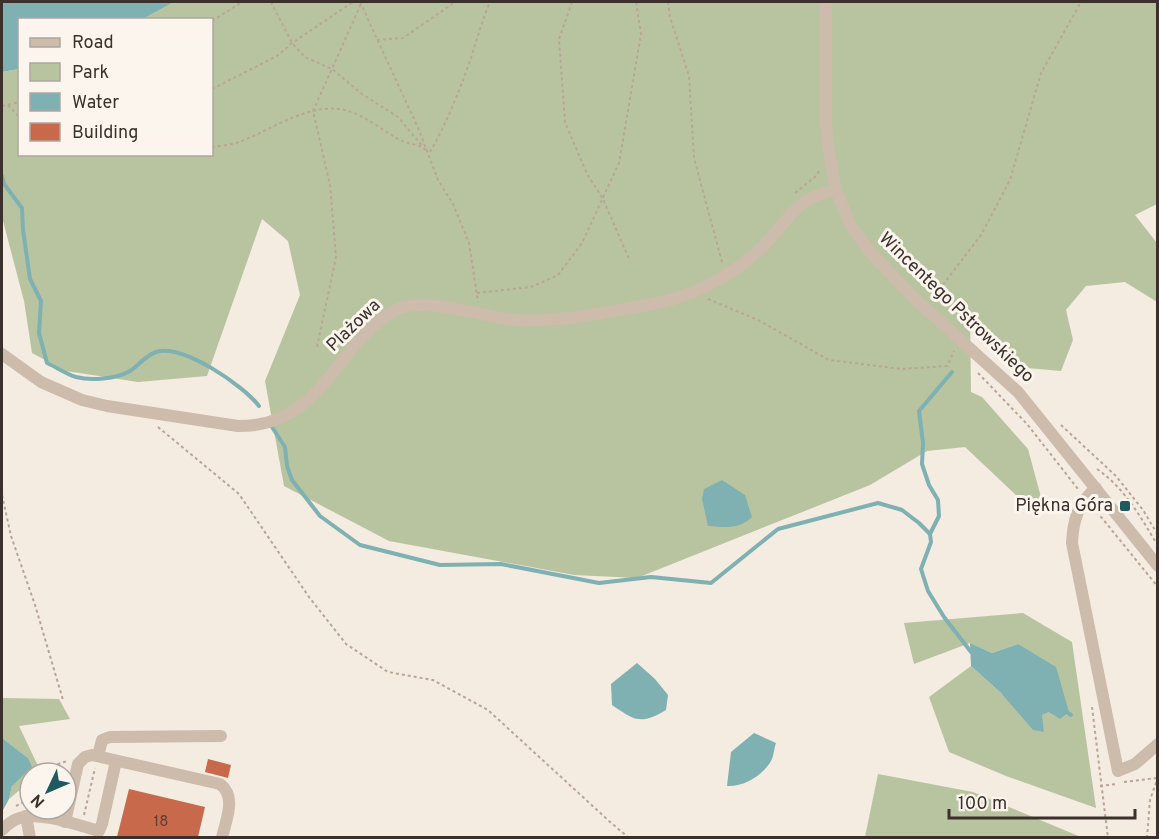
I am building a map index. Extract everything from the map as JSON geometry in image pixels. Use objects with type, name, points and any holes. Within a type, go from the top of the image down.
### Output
[{"type":"street","name":"Wincentego Pstrowskiego","points":[[826,2],[826,125],[836,190],[851,226],[871,253],[926,308],[1018,392],[1158,566]]},
{"type":"street","name":"Plażowa","points":[[2,354],[41,382],[82,400],[107,406],[238,426],[256,426],[286,416],[312,398],[346,355],[384,318],[399,308],[428,305],[516,320],[544,319],[648,305],[695,291],[727,275],[756,253],[798,207],[810,199],[836,190]]},
{"type":"street","points":[[1096,488],[1076,513],[1072,526],[1072,543],[1118,771],[1135,764],[1158,744]]},
{"type":"street","points":[[98,756],[102,740],[110,737],[221,736]]},
{"type":"street","points":[[65,822],[78,764],[86,756],[92,755],[220,784],[231,798],[222,837]]},
{"type":"street","points":[[61,821],[99,831],[116,762]]},
{"type":"street","points":[[2,830],[18,818]]},
{"type":"street","points":[[27,821],[30,837]]},
{"type":"path","points":[[213,20],[242,2]]},
{"type":"path","points":[[271,2],[292,43],[305,57],[333,69],[362,93],[398,117],[429,153]]},
{"type":"path","points":[[213,88],[277,56],[292,43],[353,2]]},
{"type":"path","points":[[377,40],[403,38],[454,2]]},
{"type":"path","points":[[429,153],[450,112],[467,70],[490,2]]},
{"type":"path","points":[[572,2],[559,39],[565,122],[587,174],[603,200],[630,261]]},
{"type":"path","points":[[477,293],[531,287],[558,275],[582,243],[619,163],[641,34],[636,2]]},
{"type":"path","points":[[668,2],[670,17],[689,76],[694,158],[722,262]]},
{"type":"path","points":[[926,308],[981,235],[1011,180],[1041,73],[1081,2]]},
{"type":"path","points":[[360,3],[368,16],[429,153],[438,180],[453,204],[469,243],[477,293],[477,303],[470,302]]},
{"type":"path","points":[[317,347],[336,257],[330,185],[313,111],[360,3]]},
{"type":"path","points":[[2,106],[18,102]]},
{"type":"path","points":[[8,105],[18,116]]},
{"type":"path","points":[[213,147],[238,143],[313,111],[328,108],[347,111],[379,126],[400,140],[418,144],[429,153]]},
{"type":"path","points":[[793,196],[819,172],[818,162],[830,159]]},
{"type":"path","points":[[695,291],[699,295],[758,320],[829,360],[902,369],[947,366],[956,349]]},
{"type":"path","points":[[977,372],[1027,424],[1158,587]]},
{"type":"path","points":[[151,421],[239,494],[309,597],[346,644],[388,672],[433,680],[488,710],[629,837]]},
{"type":"path","points":[[2,495],[11,536],[35,605],[63,700]]},
{"type":"path","points":[[81,826],[98,756]]},
{"type":"path","points":[[1100,786],[1157,777]]},
{"type":"path","points":[[1147,837],[1151,792],[1157,777]]},
{"type":"green space","points":[[174,2],[1157,2],[1157,204],[1135,215],[1157,243],[1157,302],[1125,282],[1086,286],[1066,310],[1073,340],[1061,371],[1027,368],[982,336],[970,314],[971,392],[982,397],[1028,449],[1042,501],[1036,514],[965,447],[927,451],[870,485],[637,578],[574,575],[389,541],[284,486],[265,381],[300,295],[288,241],[262,219],[207,376],[138,382],[66,371],[32,353],[24,301],[2,217],[2,72],[18,69],[18,156],[213,156],[213,18],[145,18]]},
{"type":"green space","points":[[1023,613],[1072,642],[1096,808],[1006,776],[949,752],[929,697],[971,666],[1044,732],[1041,715],[1049,712],[1018,644],[992,653],[970,643],[914,664],[904,623]]},
{"type":"green space","points":[[2,698],[59,699],[70,719],[19,726],[36,761],[26,761],[28,758],[2,738]]},
{"type":"green space","points":[[878,774],[973,792],[1081,837],[865,837]]},
{"type":"green space","points":[[18,776],[18,791],[9,799],[12,786]]},
{"type":"water","points":[[2,2],[174,2],[145,18],[18,18],[18,69],[2,72]]},
{"type":"water","points":[[722,480],[745,495],[752,517],[742,524],[732,527],[708,526],[702,499],[704,489]]},
{"type":"water","points":[[970,643],[992,653],[1018,644],[1056,667],[1069,712],[1060,719],[1049,712],[1042,715],[1044,732],[1033,730],[1001,693],[971,666]]},
{"type":"water","points":[[637,663],[668,695],[666,710],[650,718],[633,718],[612,705],[611,684]]},
{"type":"water","points":[[754,733],[776,743],[771,761],[752,780],[740,785],[727,786],[731,752]]},
{"type":"water","points":[[2,738],[29,761],[18,761],[18,780],[12,786],[9,799],[2,812]]},
{"type":"building","points":[[208,759],[231,765],[228,778],[205,772]]},
{"type":"building","points":[[129,789],[205,807],[198,837],[117,837]]},
{"type":"waterway","points":[[2,176],[4,184],[22,208],[30,279],[41,301],[39,333],[47,363],[76,377],[103,378],[124,374],[152,354],[167,351],[181,354],[212,368],[240,388],[259,406]]},
{"type":"waterway","points":[[983,342],[987,339]]},
{"type":"waterway","points":[[930,534],[939,516],[938,500],[929,485],[922,464],[923,443],[919,411],[952,372]]},
{"type":"waterway","points":[[270,424],[285,447],[287,466],[292,480],[320,516],[360,545],[440,565],[501,564],[599,583],[651,577],[711,583],[778,529],[878,503],[902,510],[930,534],[931,542],[921,569],[928,591],[944,617],[971,652]]},
{"type":"place","name":"Piękna Góra","points":[[1125,506]]}]
